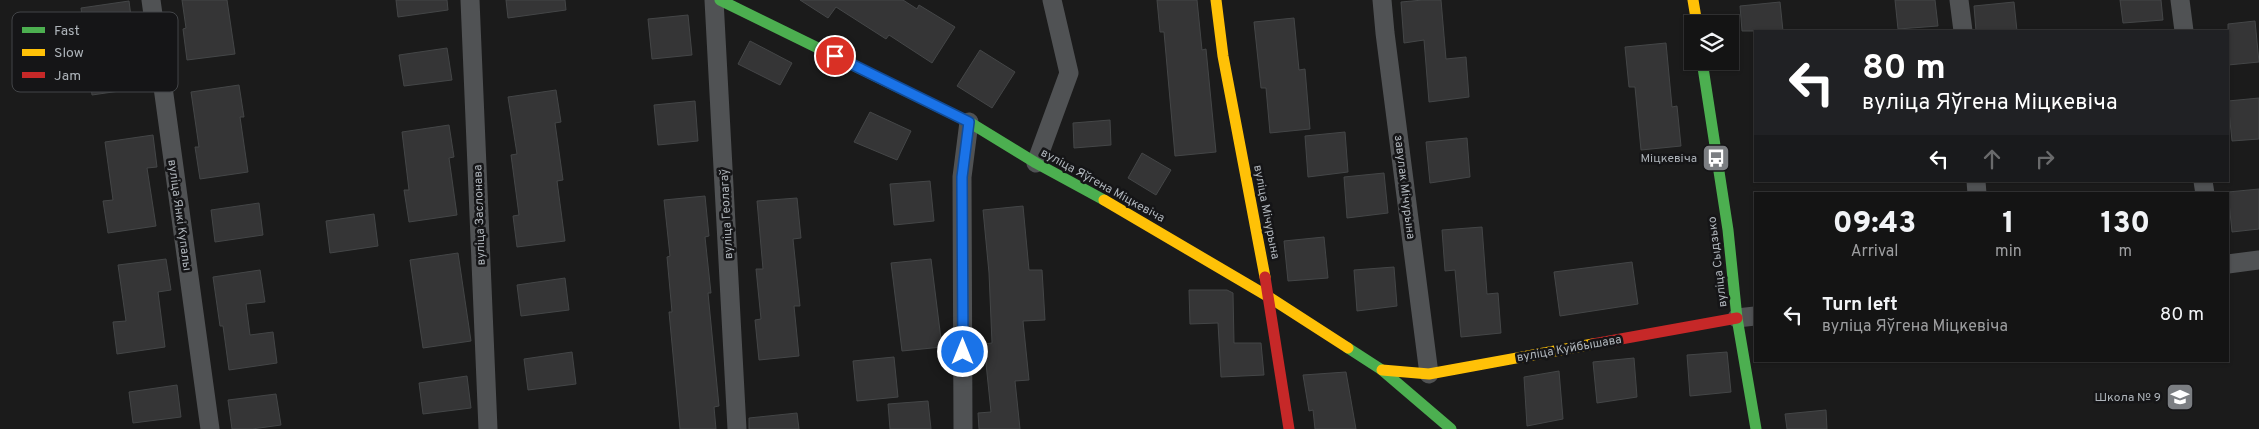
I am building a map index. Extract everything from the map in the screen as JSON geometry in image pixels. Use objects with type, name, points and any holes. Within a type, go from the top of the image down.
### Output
[{"type":"street","name":"вуліца Заслонава","points":[[470,0],[488,429]]},
{"type":"street","name":"вуліца Геолагаў","points":[[714,0],[737,429]]},
{"type":"street","name":"вуліца Яўгена Міцкевіча","points":[[720,0],[969,122],[1036,162],[1085,188],[1269,297],[1382,370],[1451,429]]},
{"type":"street","points":[[1036,162],[1068,73],[1052,0]]},
{"type":"street","name":"вуліца Мічурына","points":[[1216,0],[1223,56],[1269,297],[1289,429]]},
{"type":"street","name":"завулак Мічурына","points":[[1382,0],[1429,374]]},
{"type":"street","points":[[1693,0],[1696,15]]},
{"type":"street","points":[[1959,0],[1963,30]]},
{"type":"street","points":[[2180,0],[2184,30]]},
{"type":"street","name":"вуліца Сыдзько","points":[[1703,70],[1728,230],[1746,317],[1756,429]]},
{"type":"street","name":"вуліца Янкі Купалы","points":[[164,92],[210,429]]},
{"type":"street","points":[[963,429],[962,177],[969,122]]},
{"type":"street","points":[[2229,264],[2259,260]]},
{"type":"street","name":"вуліца Куйбышава","points":[[1382,370],[1429,374],[1746,317]]},
{"type":"building","points":[[182,0],[227,0],[235,54],[187,60],[183,29],[186,28]]},
{"type":"building","points":[[396,0],[447,0],[448,10],[398,17]]},
{"type":"building","points":[[506,0],[565,0],[566,10],[508,18]]},
{"type":"building","points":[[800,0],[903,0],[917,9],[919,5],[955,27],[932,63],[889,35],[886,39],[836,7],[828,18]]},
{"type":"building","points":[[1157,0],[1197,0],[1202,50],[1206,49],[1216,152],[1175,156],[1164,32],[1160,32]]},
{"type":"building","points":[[1441,0],[1446,59],[1466,57],[1469,97],[1429,102],[1424,40],[1404,43],[1401,2]]},
{"type":"building","points":[[1895,0],[1935,0],[1938,26],[1898,29]]},
{"type":"building","points":[[2120,0],[2161,0],[2163,20],[2123,23]]},
{"type":"building","points":[[129,1],[130,12],[82,12],[81,8]]},
{"type":"building","points":[[1780,2],[1783,30],[1742,31],[1740,6]]},
{"type":"building","points":[[2014,2],[2017,30],[1976,30],[1974,6]]},
{"type":"building","points":[[688,15],[692,55],[652,59],[648,19]]},
{"type":"building","points":[[1294,18],[1299,70],[1305,69],[1310,129],[1270,133],[1266,88],[1261,88],[1254,22]]},
{"type":"building","points":[[2255,21],[2259,62],[2229,65],[2228,24]]},
{"type":"building","points":[[750,41],[792,63],[780,85],[738,64]]},
{"type":"building","points":[[1666,43],[1672,107],[1677,106],[1681,146],[1641,150],[1635,87],[1629,87],[1625,47]]},
{"type":"building","points":[[447,48],[452,80],[404,86],[399,55]]},
{"type":"building","points":[[980,50],[1015,72],[992,108],[957,86]]},
{"type":"building","points":[[239,85],[244,117],[240,117],[248,172],[200,179],[195,147],[199,147],[191,92]]},
{"type":"building","points":[[556,90],[561,122],[555,123],[563,180],[557,181],[565,241],[517,247],[513,216],[519,215],[511,155],[517,154],[508,97]]},
{"type":"building","points":[[92,92],[113,92],[92,95]]},
{"type":"building","points":[[2259,98],[2259,139],[2232,141],[2229,101]]},
{"type":"building","points":[[695,101],[698,141],[658,145],[654,105]]},
{"type":"building","points":[[870,112],[911,131],[897,160],[854,142]]},
{"type":"building","points":[[1110,120],[1111,145],[1074,148],[1073,123]]},
{"type":"building","points":[[449,125],[454,157],[449,158],[457,215],[409,222],[404,190],[409,190],[402,132]]},
{"type":"building","points":[[1345,132],[1348,172],[1308,177],[1305,136]]},
{"type":"building","points":[[153,135],[157,167],[147,168],[156,226],[108,233],[103,201],[113,200],[105,142]]},
{"type":"building","points":[[1467,138],[1470,177],[1430,183],[1426,142]]},
{"type":"building","points":[[1142,153],[1171,170],[1156,195],[1128,178]]},
{"type":"building","points":[[1384,173],[1388,213],[1347,218],[1344,177]]},
{"type":"building","points":[[930,181],[934,221],[894,225],[890,184]]},
{"type":"building","points":[[2259,189],[2259,229],[2232,232],[2228,192]]},
{"type":"building","points":[[705,196],[709,236],[705,237],[711,293],[708,293],[719,406],[714,407],[716,429],[680,429],[669,312],[672,312],[667,257],[670,256],[664,200]]},
{"type":"building","points":[[797,198],[801,238],[793,239],[800,306],[794,306],[799,356],[759,360],[755,320],[761,319],[756,269],[763,269],[757,201]]},
{"type":"building","points":[[259,203],[263,235],[215,242],[211,210]]},
{"type":"building","points":[[1023,206],[1029,270],[1042,270],[1045,320],[1023,321],[1029,380],[1015,381],[1020,429],[979,429],[978,413],[991,412],[984,344],[992,343],[989,273],[983,210]]},
{"type":"building","points":[[374,214],[378,246],[330,253],[326,221]]},
{"type":"building","points":[[1482,227],[1487,294],[1498,293],[1501,333],[1461,337],[1455,270],[1445,271],[1442,230]]},
{"type":"building","points":[[1324,237],[1328,278],[1288,281],[1284,241]]},
{"type":"building","points":[[458,253],[471,341],[423,348],[410,260]]},
{"type":"building","points":[[166,259],[171,290],[158,292],[165,347],[117,354],[113,322],[126,321],[118,265]]},
{"type":"building","points":[[931,259],[942,347],[902,351],[891,263]]},
{"type":"building","points":[[1632,262],[1638,304],[1560,316],[1554,272]]},
{"type":"building","points":[[1394,267],[1397,306],[1357,311],[1354,270]]},
{"type":"building","points":[[260,270],[265,302],[246,304],[250,335],[273,332],[277,363],[229,370],[223,326],[220,326],[213,277]]},
{"type":"building","points":[[565,278],[569,310],[521,316],[517,285]]},
{"type":"building","points":[[1189,290],[1227,290],[1233,293],[1234,343],[1261,343],[1264,375],[1221,377],[1218,323],[1190,324]]},
{"type":"building","points":[[572,352],[576,384],[528,390],[524,359]]},
{"type":"building","points":[[1727,352],[1731,392],[1690,396],[1687,355]]},
{"type":"building","points":[[894,357],[898,397],[857,401],[853,361]]},
{"type":"building","points":[[1634,358],[1637,397],[1597,403],[1593,362]]},
{"type":"building","points":[[1559,371],[1563,419],[1527,426],[1524,377]]},
{"type":"building","points":[[1346,372],[1356,429],[1315,429],[1313,410],[1309,411],[1303,375]]},
{"type":"building","points":[[467,376],[471,408],[423,414],[419,383]]},
{"type":"building","points":[[177,385],[181,417],[133,423],[129,392]]},
{"type":"building","points":[[276,394],[281,425],[252,429],[232,429],[228,400]]},
{"type":"building","points":[[928,401],[931,429],[890,429],[888,404]]},
{"type":"building","points":[[1826,410],[1827,429],[1787,429],[1785,414]]},
{"type":"building","points":[[797,413],[799,429],[749,429],[749,418]]},
{"type":"traffic: fast","points":[[720,0],[969,122],[1036,163],[1104,200]]},
{"type":"traffic: fast","points":[[1703,70],[1728,230],[1737,318],[1756,429]]},
{"type":"traffic: fast","points":[[1348,348],[1382,370],[1451,429]]},
{"type":"traffic: slow","points":[[1216,0],[1223,56],[1265,277]]},
{"type":"traffic: slow","points":[[1693,0],[1696,15]]},
{"type":"traffic: slow","points":[[1104,200],[1269,297],[1348,348]]},
{"type":"traffic: slow","points":[[1382,370],[1429,374],[1593,344]]},
{"type":"traffic: jam","points":[[1265,277],[1289,429]]},
{"type":"traffic: jam","points":[[1593,344],[1737,318]]},
{"type":"place","name":"Міцкевіча","points":[[1716,158]]},
{"type":"place","name":"Школа № 9","points":[[2180,397]]},
{"type":"route","points":[[835,56],[969,122],[962,177],[963,352]]}]
